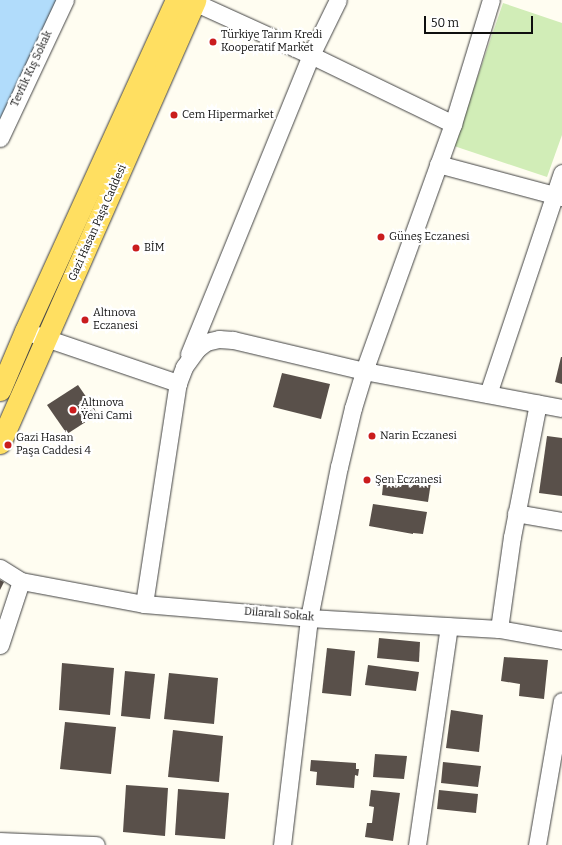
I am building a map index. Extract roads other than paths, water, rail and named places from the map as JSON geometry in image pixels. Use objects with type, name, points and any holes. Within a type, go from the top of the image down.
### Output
[{"type":"main road","name":"Gazi Hasan Paşa Caddesi","points":[[0,390],[25,331],[182,1]]},
{"type":"main road","name":"Gazi Hasan Paşa Caddesi","points":[[0,443],[46,340],[182,1]]},
{"type":"street","name":"Tevfik Kış Sokak","points":[[0,138],[65,0]]},
{"type":"street","points":[[144,604],[178,383],[311,55],[338,0]]},
{"type":"street","points":[[282,845],[309,618],[339,466],[364,371],[453,124],[491,0]]},
{"type":"street","points":[[182,1],[311,55],[453,124]]},
{"type":"street","points":[[438,164],[558,196]]},
{"type":"street","points":[[488,394],[558,196],[562,173]]},
{"type":"street","points":[[25,331],[46,340],[178,383]]},
{"type":"street","points":[[184,367],[197,350],[206,342],[219,339],[233,340],[364,371],[562,408]]},
{"type":"street","points":[[499,629],[516,513],[538,403]]},
{"type":"street","points":[[516,513],[562,521]]},
{"type":"street","name":"Dilaralı Sokak","points":[[0,568],[21,581],[144,604],[309,618],[499,629],[562,640]]},
{"type":"street","points":[[0,645],[21,581]]},
{"type":"street","points":[[417,845],[448,626]]},
{"type":"street","points":[[537,845],[562,701]]},
{"type":"street","points":[[0,842],[96,845]]},
{"type":"water","points":[[0,0],[60,0],[0,122]]},
{"type":"place","name":"Türkiye Tarım Kredi Kooperatif Market","points":[[213,42]]},
{"type":"place","name":"Cem Hipermarket","points":[[174,115]]},
{"type":"place","name":"Güneş Eczanesi","points":[[381,237]]},
{"type":"place","name":"BİM","points":[[136,248]]},
{"type":"place","name":"Altınova Eczanesi","points":[[85,320]]},
{"type":"place","name":"Altınova Yeni Cami","points":[[73,410]]},
{"type":"place","name":"Narin Eczanesi","points":[[372,436]]},
{"type":"place","name":"Gazi Hasan Paşa Caddesi 4","points":[[8,445]]},
{"type":"place","name":"Şen Eczanesi","points":[[367,480]]}]
